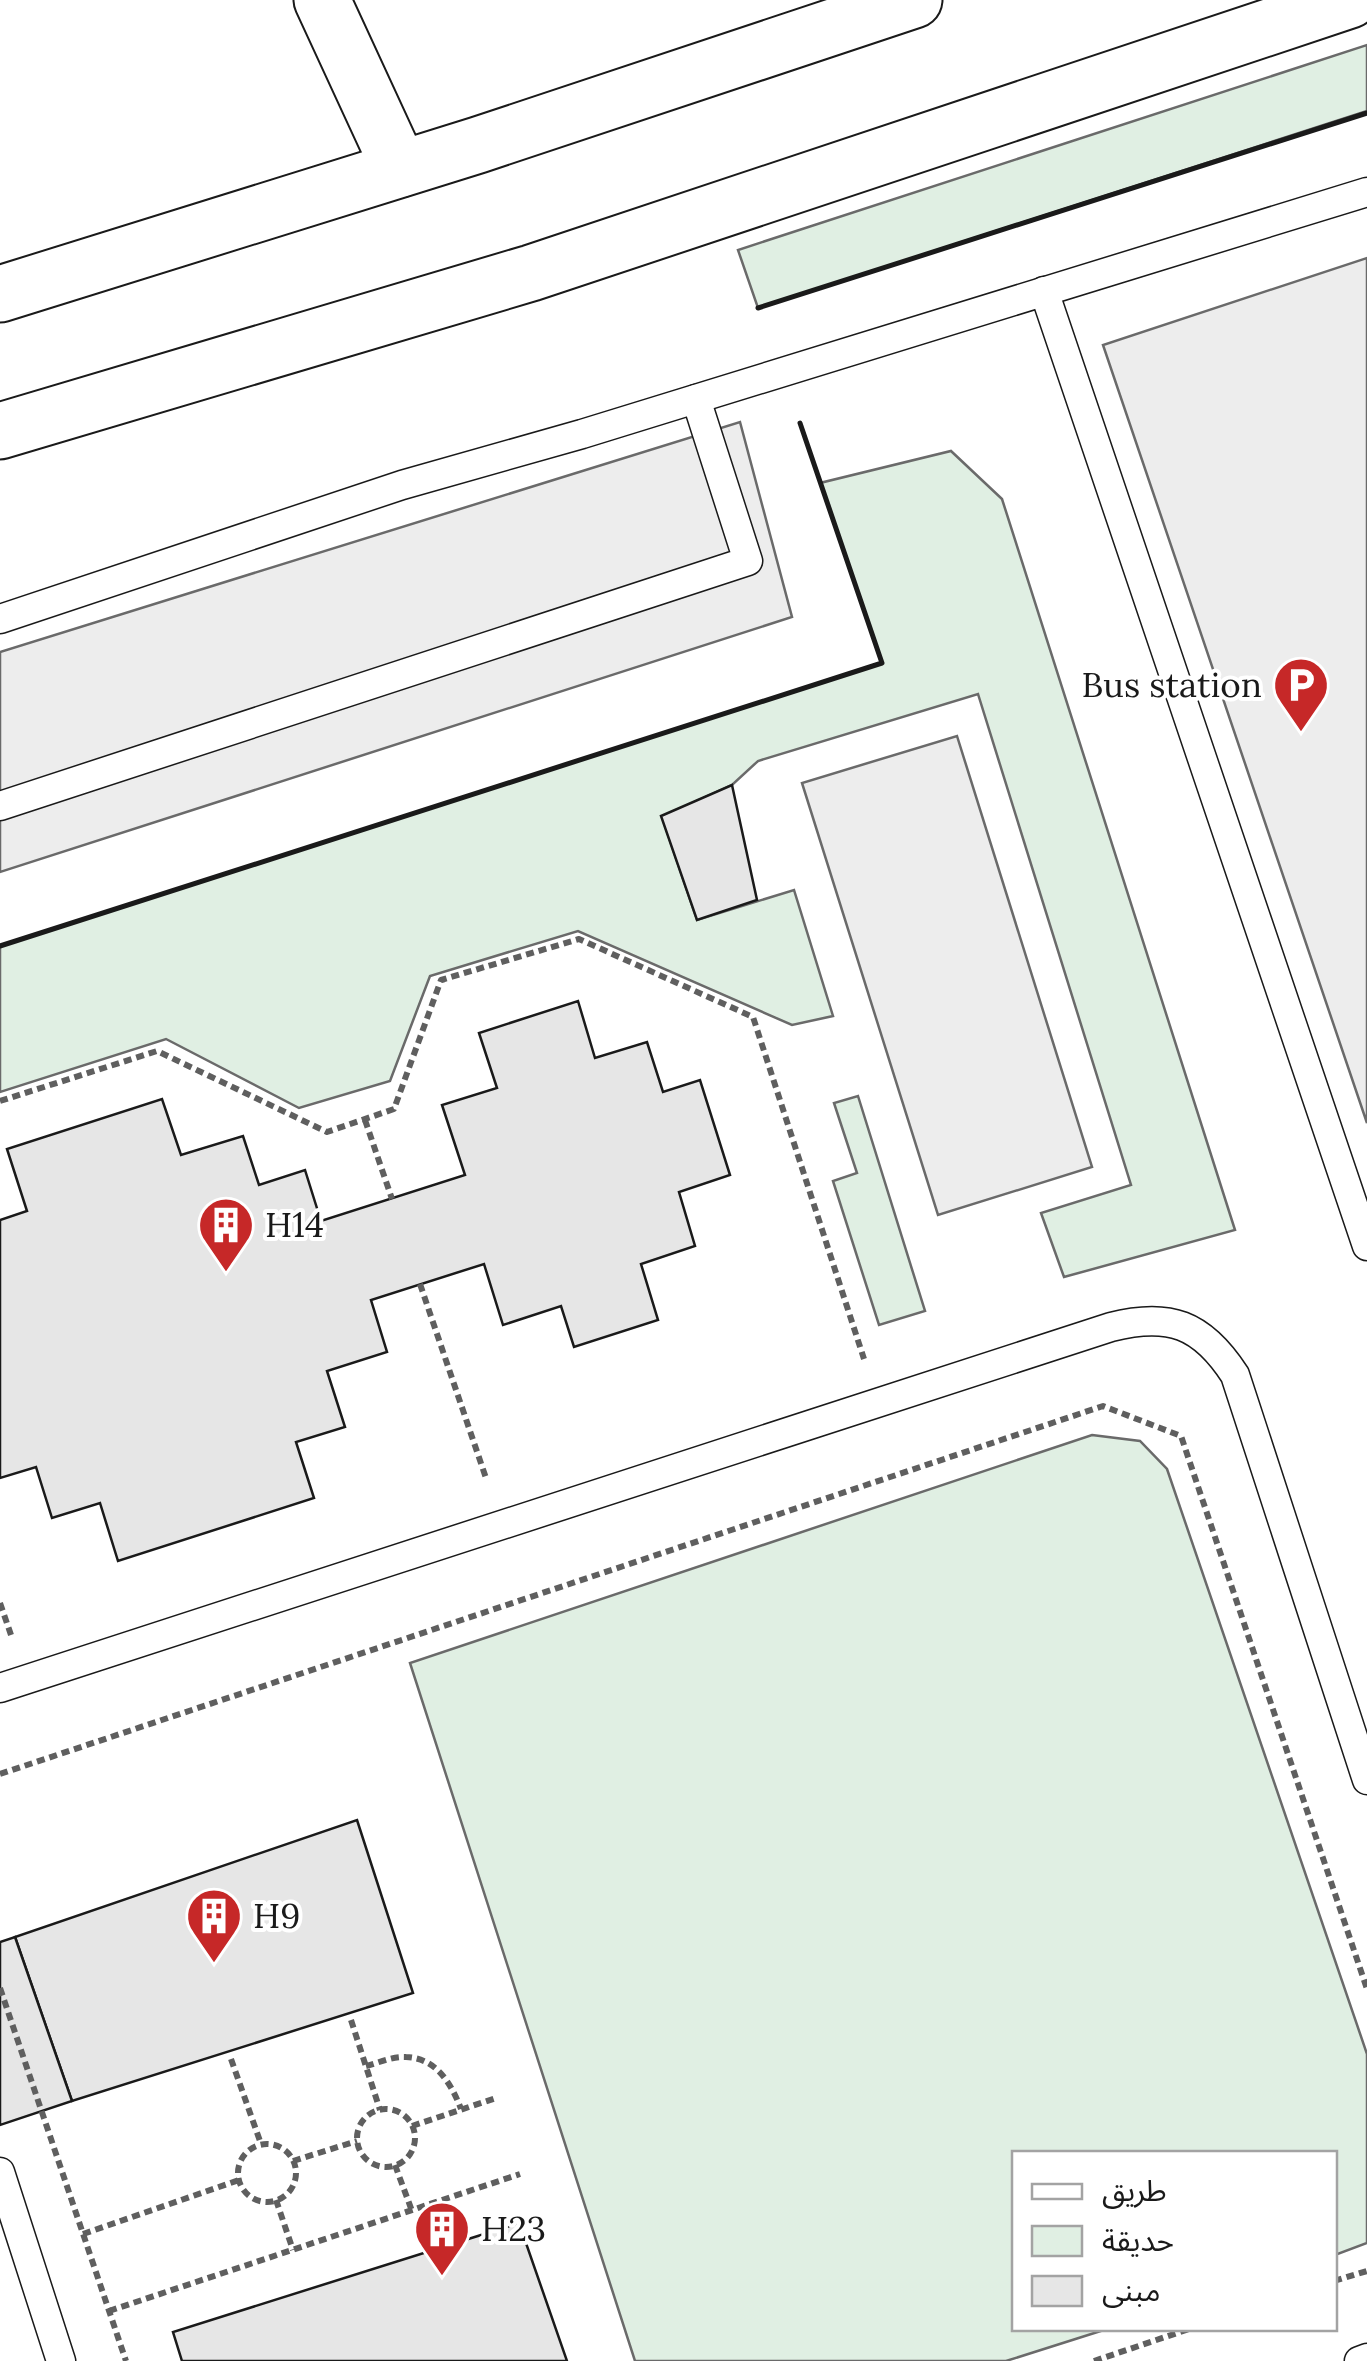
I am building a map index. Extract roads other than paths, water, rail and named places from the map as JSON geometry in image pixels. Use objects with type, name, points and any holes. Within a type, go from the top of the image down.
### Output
[{"type":"main road","points":[[322,0],[400,169]]},
{"type":"main road","points":[[0,294],[478,145],[914,0]]},
{"type":"main road","points":[[0,431],[531,273],[1350,0]]},
{"type":"lane","points":[[0,619],[402,486],[1367,192]]},
{"type":"lane","points":[[1044,291],[1367,1246]]},
{"type":"lane","points":[[0,806],[748,562],[696,399]]},
{"type":"lane","points":[[0,1688],[1134,1321],[1158,1320],[1183,1326],[1204,1338],[1222,1355],[1235,1376],[1367,1780]]},
{"type":"lane","points":[[0,2172],[60,2361]]},
{"type":"lane","points":[[1359,2361],[1367,2358]]},
{"type":"place","name":"Bus station","points":[[1301,734]]},
{"type":"place","name":"H14","points":[[226,1274]]},
{"type":"place","name":"H9","points":[[214,1965]]},
{"type":"place","name":"H23","points":[[442,2278]]}]
